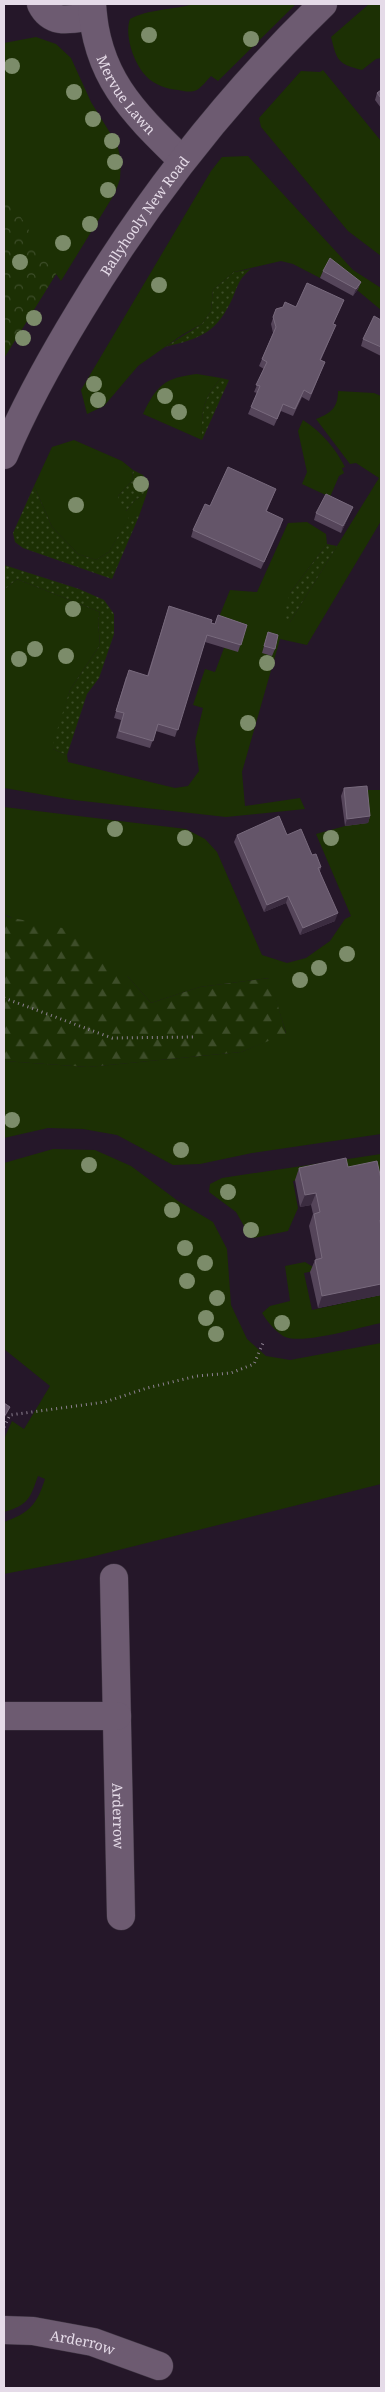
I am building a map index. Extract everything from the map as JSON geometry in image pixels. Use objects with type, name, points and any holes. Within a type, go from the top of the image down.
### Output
[{"type":"street","name":"Mervue Lawn","points":[[41,4],[52,18],[62,21],[92,10],[98,45],[109,73],[125,101],[145,124],[182,160]]},
{"type":"street","name":"Ballyhooly New Road","points":[[4,455],[33,393],[101,276],[141,215],[222,109],[323,4]]},
{"type":"street","name":"Arderrow","points":[[114,1578],[121,1916]]},
{"type":"street","points":[[4,1716],[117,1716]]},
{"type":"street","name":"Arderrow","points":[[4,2330],[33,2331],[93,2342],[159,2366]]},
{"type":"path","points":[[4,998],[112,1038],[194,1037]]},
{"type":"path","points":[[4,1427],[10,1415],[106,1402],[197,1376],[231,1374],[254,1364],[263,1343]]},
{"type":"green space","points":[[194,4],[296,4],[218,81],[211,76],[199,89],[187,92],[161,86],[146,76],[134,57],[128,33],[130,19],[153,11]]},
{"type":"green space","points":[[369,4],[381,4],[381,58],[376,59],[362,70],[348,66],[340,60],[331,37]]},
{"type":"green space","points":[[36,37],[56,44],[71,58],[91,102],[117,144],[121,160],[120,179],[115,193],[61,281],[56,274],[4,358],[4,43]]},
{"type":"green space","points":[[323,70],[381,141],[381,256],[348,231],[261,127],[259,118],[301,71],[320,72]]},
{"type":"green space","points":[[248,156],[353,270],[381,288],[381,310],[327,265],[320,278],[293,264],[281,261],[234,272],[213,290],[211,311],[202,324],[182,335],[138,366],[104,406],[87,414],[81,390],[211,171],[222,157]]},
{"type":"green space","points":[[4,190],[56,274],[4,358]]},
{"type":"green space","points":[[251,269],[238,285],[227,309],[214,326],[198,337],[165,347],[202,324],[211,311],[213,290],[234,272]]},
{"type":"green space","points":[[197,374],[221,378],[214,386],[204,407],[202,440],[143,414],[153,396],[163,385],[177,378]]},
{"type":"green space","points":[[221,378],[229,380],[202,440],[204,407],[214,386]]},
{"type":"green space","points":[[338,391],[374,393],[381,396],[381,521],[307,645],[280,639],[242,772],[245,806],[300,798],[305,809],[226,817],[74,800],[4,788],[4,590],[17,579],[100,612],[98,621],[100,645],[70,690],[53,749],[67,755],[68,762],[175,788],[188,786],[199,771],[195,741],[203,708],[193,705],[205,669],[215,672],[224,648],[219,617],[230,590],[257,592],[288,523],[307,522],[326,534],[327,544],[290,593],[290,622],[379,478],[356,463],[350,464],[316,419],[333,409],[337,402]]},
{"type":"green space","points":[[303,420],[327,441],[345,467],[342,468],[344,473],[339,476],[330,497],[302,484],[307,472],[298,431]]},
{"type":"green space","points":[[74,440],[122,461],[133,470],[132,481],[118,496],[126,511],[135,500],[147,493],[139,516],[129,518],[109,552],[96,560],[78,554],[52,527],[34,486],[52,447]]},
{"type":"green space","points":[[133,470],[143,475],[149,485],[147,493],[135,500],[126,511],[120,509],[118,496],[132,481]]},
{"type":"green space","points":[[34,486],[52,527],[78,554],[96,560],[109,552],[129,517],[139,516],[112,579],[23,548],[15,542],[13,533]]},
{"type":"green space","points":[[327,544],[337,546],[290,622],[283,617],[290,593]]},
{"type":"green space","points":[[4,565],[79,589],[104,600],[114,614],[114,634],[99,678],[87,694],[67,755],[53,749],[54,740],[70,690],[100,645],[98,621],[100,612],[17,579],[4,590]]},
{"type":"green space","points":[[364,790],[381,790],[381,1134],[252,1153],[200,1164],[173,1165],[117,1135],[83,1129],[48,1128],[4,1138],[4,1061],[88,1067],[241,1052],[286,1033],[269,978],[200,987],[151,1003],[128,977],[4,914],[4,807],[186,829],[205,839],[217,852],[262,955],[287,963],[306,958],[330,941],[345,919],[351,916],[316,834],[345,826]]},
{"type":"green space","points":[[4,914],[8,917],[67,929],[128,977],[151,1003],[200,987],[270,978],[286,1034],[241,1052],[88,1067],[4,1061]]},
{"type":"green space","points":[[53,1149],[95,1150],[131,1166],[178,1201],[213,1222],[227,1249],[231,1305],[247,1339],[266,1356],[290,1360],[381,1343],[381,1484],[87,1558],[4,1574],[4,1522],[13,1519],[31,1507],[39,1495],[45,1479],[38,1476],[27,1500],[18,1507],[4,1512],[4,1439],[12,1421],[24,1429],[50,1386],[4,1349],[4,1163]]},
{"type":"green space","points":[[381,1154],[381,1181],[341,1171],[293,1181],[298,1208],[288,1231],[254,1238],[248,1233],[236,1212],[209,1192],[210,1184],[222,1178]]},
{"type":"green space","points":[[305,1262],[318,1270],[304,1273],[312,1310],[381,1295],[381,1323],[330,1335],[303,1339],[291,1338],[280,1334],[262,1313],[270,1306],[290,1301],[285,1266]]},
{"type":"building","points":[[381,90],[381,98],[377,93]]},
{"type":"building","points":[[330,258],[361,282],[356,289],[323,271]]},
{"type":"building","points":[[307,283],[344,300],[333,324],[336,325],[320,360],[325,362],[311,394],[304,390],[295,409],[283,404],[277,419],[251,407],[260,386],[256,385],[267,362],[262,359],[276,327],[273,317],[276,309],[283,307],[285,302],[296,307]]},
{"type":"building","points":[[374,316],[381,320],[381,347],[363,339]]},
{"type":"building","points":[[228,467],[276,489],[266,511],[283,519],[264,562],[193,530],[205,504],[210,506]]},
{"type":"building","points":[[326,494],[353,507],[343,526],[316,513]]},
{"type":"building","points":[[169,606],[212,620],[211,623],[215,624],[218,615],[247,625],[241,645],[207,635],[178,730],[158,724],[153,741],[119,731],[124,713],[116,711],[129,670],[148,676]]},
{"type":"building","points":[[268,632],[278,635],[275,649],[264,646]]},
{"type":"building","points":[[367,786],[370,816],[347,819],[344,788]]},
{"type":"building","points":[[279,816],[287,835],[301,829],[312,855],[316,854],[321,867],[318,868],[338,913],[303,928],[288,896],[267,905],[237,835]]},
{"type":"building","points":[[346,1158],[348,1167],[377,1161],[381,1179],[381,1284],[322,1296],[315,1260],[322,1258],[314,1214],[320,1212],[316,1193],[305,1195],[299,1168]]},
{"type":"building","points":[[4,1403],[10,1407],[4,1417]]}]
